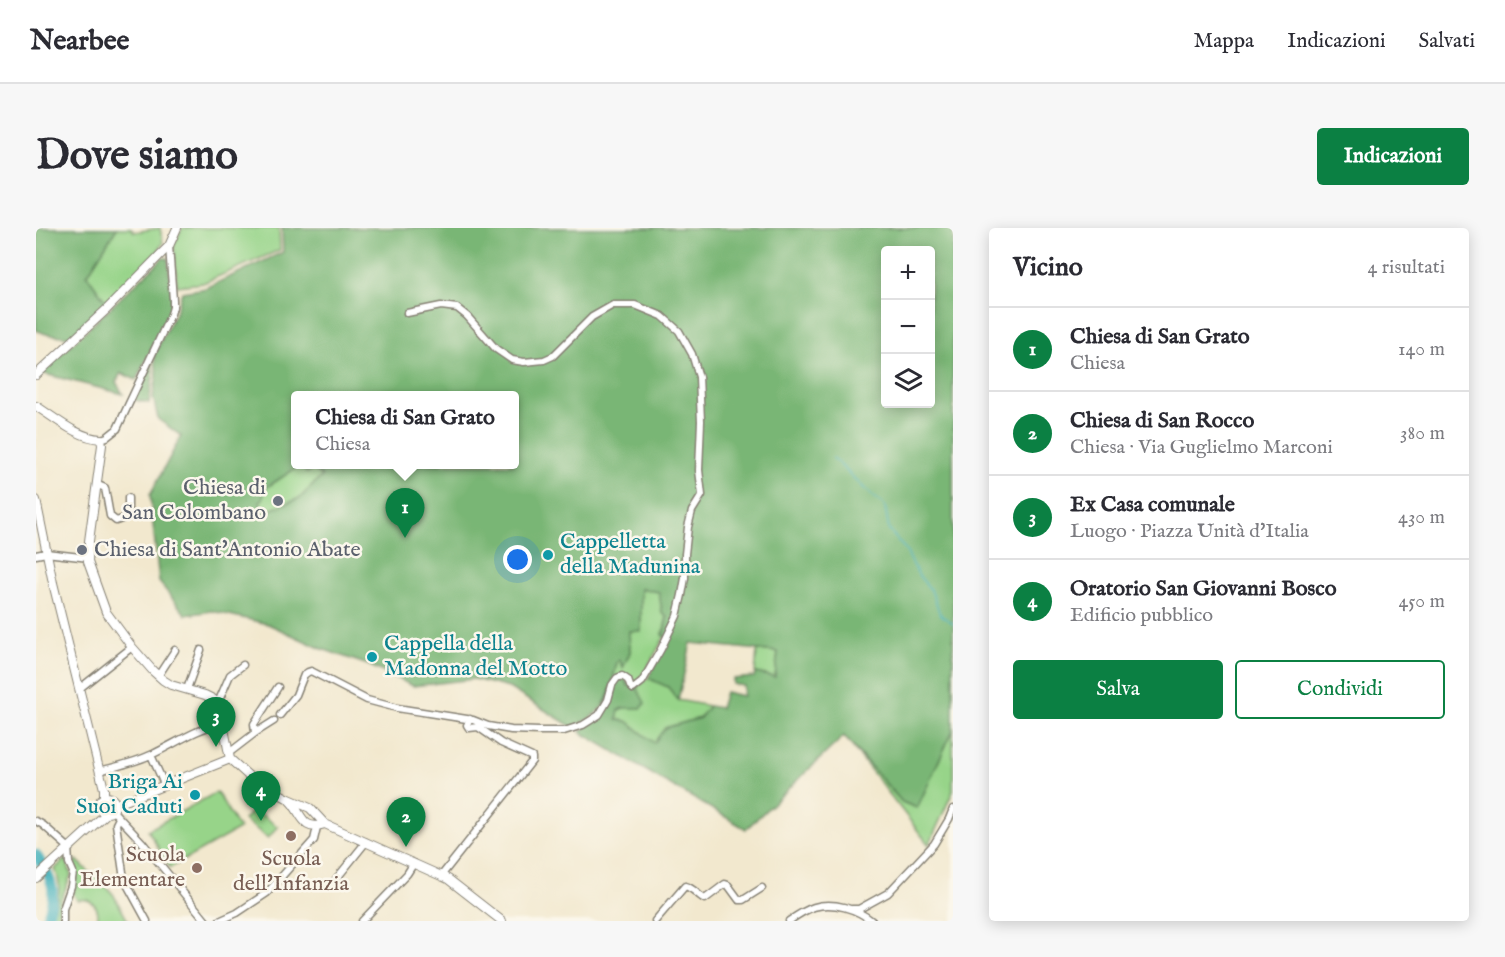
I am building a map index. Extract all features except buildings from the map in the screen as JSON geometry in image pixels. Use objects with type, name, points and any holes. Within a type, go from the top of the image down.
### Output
[{"type":"street","points":[[36,375],[107,309],[169,246],[177,228]]},
{"type":"street","points":[[36,406],[92,439],[107,437],[117,429],[173,309],[169,246]]},
{"type":"street","points":[[280,715],[296,695],[304,675],[311,671],[368,700],[397,708],[470,719],[488,726],[511,730],[564,731],[583,725],[598,715],[608,700],[612,685],[617,678],[622,676],[628,680],[633,689],[642,682],[677,616],[685,578],[688,527],[692,511],[702,495],[699,470],[701,421],[699,377],[692,354],[679,331],[662,316],[635,305],[613,305],[592,317],[553,356],[544,360],[524,362],[512,360],[496,350],[467,316],[457,308],[441,306],[407,313]]},
{"type":"street","points":[[101,439],[98,485],[88,562],[106,612],[132,647],[158,676],[171,685],[213,699],[220,714],[229,756],[252,778],[310,808],[321,825]]},
{"type":"street","points":[[98,485],[105,488],[110,516],[116,520],[128,515],[128,498]]},
{"type":"street","points":[[36,501],[46,553],[106,795],[113,800],[109,810]]},
{"type":"street","points":[[36,555],[46,553],[88,558]]},
{"type":"street","points":[[79,689],[132,647]]},
{"type":"street","points":[[158,676],[175,650]]},
{"type":"street","points":[[187,689],[201,650]]},
{"type":"street","points":[[217,705],[230,675],[243,665]]},
{"type":"street","points":[[255,733],[254,724],[278,687]]},
{"type":"street","points":[[441,876],[532,761],[532,756],[501,743],[478,727],[469,728],[467,725],[470,719]]},
{"type":"street","points":[[36,878],[109,810],[208,768],[229,756],[255,733],[274,721]]},
{"type":"street","points":[[100,771],[151,755],[198,730],[221,723]]},
{"type":"street","points":[[151,755],[165,786]]},
{"type":"street","points":[[106,795],[100,804],[119,818],[142,842],[206,921]]},
{"type":"street","points":[[287,798],[296,806],[300,818],[309,825],[321,825],[366,842],[448,879],[501,920]]},
{"type":"street","points":[[789,921],[812,908],[828,906],[860,909],[888,893],[934,844],[953,809]]},
{"type":"street","points":[[119,818],[116,824],[124,879],[147,921]]},
{"type":"street","points":[[36,821],[43,825],[65,850],[73,872],[63,909],[63,921]]},
{"type":"street","points":[[219,921],[237,913],[267,893],[314,840],[321,825]]},
{"type":"street","points":[[333,883],[366,842]]},
{"type":"street","points":[[362,921],[407,874],[414,863]]},
{"type":"street","points":[[655,921],[686,886],[691,887],[698,896],[705,900],[725,884],[739,900],[743,900],[762,888]]},
{"type":"street","points":[[852,909],[872,921]]},
{"type":"green space","points":[[36,228],[117,228],[87,275],[106,302],[70,337],[46,334],[36,330]]},
{"type":"green space","points":[[117,228],[131,228],[134,232],[160,228],[163,243],[155,255],[106,302],[87,275]]},
{"type":"green space","points":[[182,228],[279,228],[280,250],[203,283],[177,286],[174,245]]},
{"type":"green space","points":[[282,228],[953,228],[953,730],[917,808],[902,802],[844,736],[746,829],[580,732],[600,717],[614,685],[622,677],[629,686],[637,688],[645,703],[642,708],[619,710],[617,720],[627,721],[654,743],[665,728],[700,718],[709,706],[720,708],[725,692],[743,696],[744,686],[733,684],[733,679],[754,677],[755,673],[775,677],[778,652],[691,643],[678,700],[668,687],[648,678],[668,639],[663,635],[667,617],[662,613],[659,592],[641,589],[641,631],[629,631],[630,652],[623,668],[620,660],[617,662],[609,694],[600,709],[584,722],[572,727],[509,688],[474,679],[413,686],[268,624],[212,611],[186,615],[159,582],[150,495],[181,436],[158,419],[153,397],[157,375],[154,354],[176,311],[182,292],[206,288],[283,252]]},
{"type":"green space","points":[[163,258],[168,258],[172,300],[170,313],[136,380],[121,373],[116,382],[123,394],[41,373]]},
{"type":"green space","points":[[152,361],[153,376],[149,403],[135,400],[134,399]]},
{"type":"green space","points":[[294,469],[313,469],[322,476],[300,498],[262,513],[260,501],[263,498],[264,489]]},
{"type":"green space","points":[[641,589],[660,592],[662,613],[667,617],[663,634],[665,636],[637,686],[612,684],[617,662],[620,660],[623,667],[630,652],[629,631],[641,630]]},
{"type":"green space","points":[[757,650],[778,652],[775,677],[755,673]]},
{"type":"green space","points":[[648,678],[668,687],[678,700],[709,706],[700,718],[665,728],[654,743],[627,721],[617,720],[619,710]]},
{"type":"green space","points":[[953,730],[953,791],[929,845],[844,736],[902,802],[917,808]]},
{"type":"green space","points":[[217,792],[239,829],[170,868],[148,830]]},
{"type":"green space","points":[[254,809],[278,827],[268,838],[244,820]]},
{"type":"green space","points":[[66,858],[71,875],[61,900],[57,921],[49,921],[55,908],[59,889],[55,869]]},
{"type":"green space","points":[[77,860],[113,894],[128,921],[97,921],[98,911],[94,904],[87,900],[77,900],[73,893],[76,878],[74,863]]},
{"type":"waterway","points":[[833,458],[885,506],[889,530],[905,549],[919,576],[931,590],[940,614],[953,624]]},
{"type":"waterway","points":[[36,854],[52,886],[52,900],[46,921]]},
{"type":"place","name":"Chiesa di San Colombano","points":[[278,501]]},
{"type":"place","name":"Chiesa di San Grato","points":[[405,538]]},
{"type":"place","name":"Chiesa di Sant'Antonio Abate","points":[[82,550]]},
{"type":"place","name":"Cappelletta della Madunina","points":[[548,555]]},
{"type":"place","name":"Cappella della Madonna del Motto","points":[[372,657]]},
{"type":"place","name":"Ex Casa comunale","points":[[216,747]]},
{"type":"place","name":"Briga Ai Suoi Caduti","points":[[195,795]]},
{"type":"place","name":"Oratorio San Giovanni Bosco","points":[[261,821]]},
{"type":"place","name":"Scuola dell'Infanzia","points":[[291,836]]},
{"type":"place","name":"Chiesa di San Rocco","points":[[406,847]]},
{"type":"place","name":"Scuola Elementare","points":[[197,868]]}]
